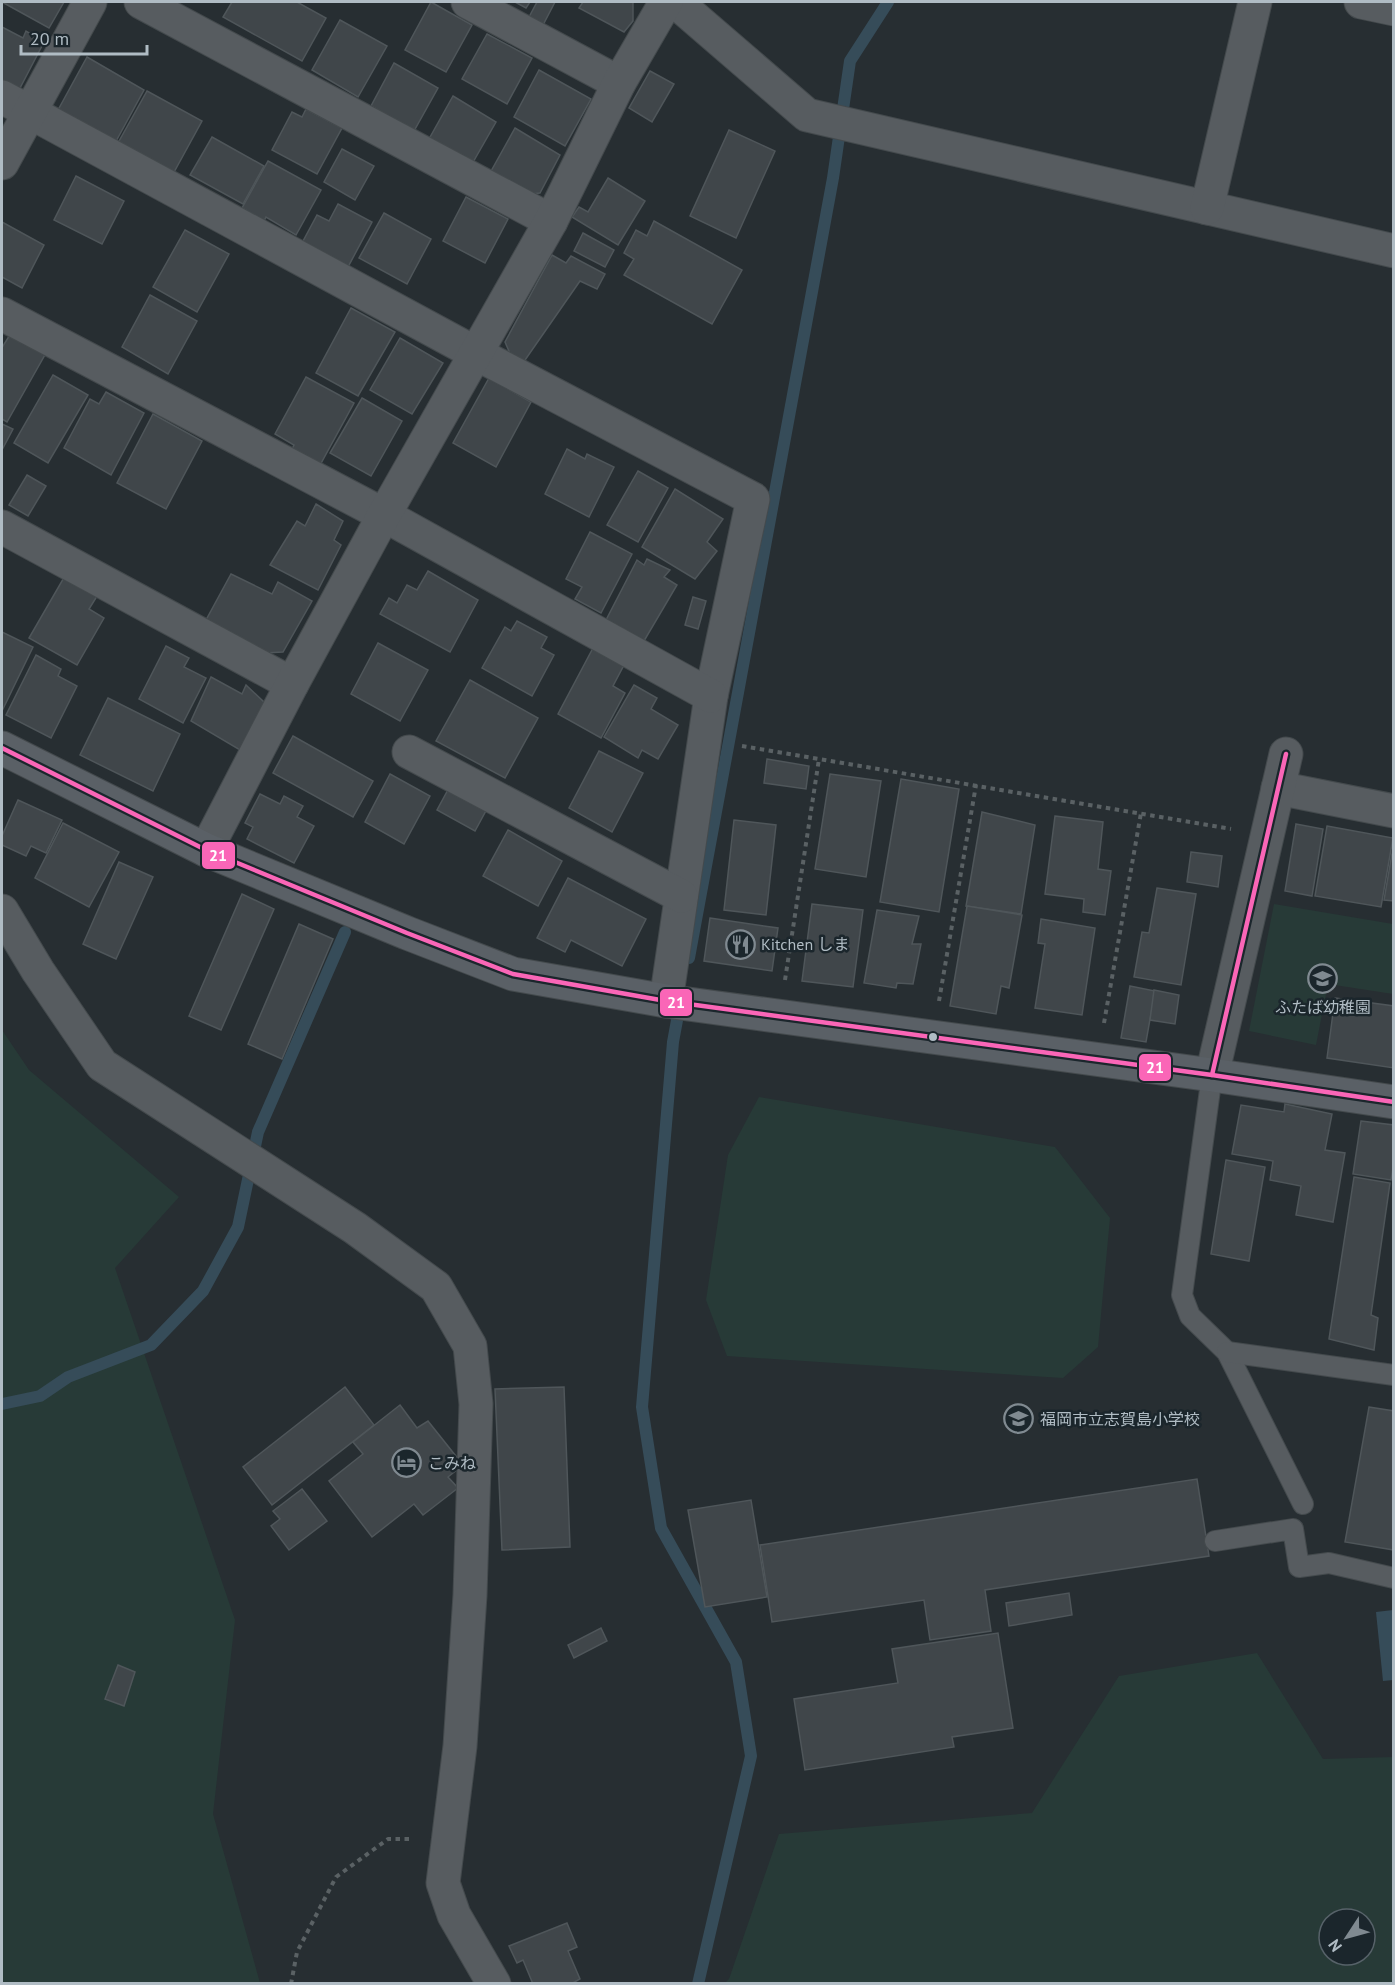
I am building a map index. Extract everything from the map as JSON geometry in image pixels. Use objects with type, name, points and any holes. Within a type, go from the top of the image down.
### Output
[{"type":"main road","points":[[2,748],[206,850],[406,933],[513,974],[666,1000],[1394,1102]]},
{"type":"street","points":[[2,163],[15,105],[90,2]]},
{"type":"street","points":[[141,2],[551,221]]},
{"type":"street","points":[[468,2],[619,83]]},
{"type":"street","points":[[206,850],[292,684],[384,515],[551,221],[619,83],[666,2]]},
{"type":"street","points":[[676,2],[807,114],[1394,251]]},
{"type":"street","points":[[1207,208],[1255,2]]},
{"type":"street","points":[[1361,2],[1394,9]]},
{"type":"street","points":[[15,105],[477,354],[753,499],[711,696],[666,1000]]},
{"type":"street","points":[[2,314],[384,515],[711,696]]},
{"type":"street","points":[[2,527],[292,684]]},
{"type":"street","points":[[409,752],[681,896]]},
{"type":"street","points":[[1212,1075],[1286,754]]},
{"type":"street","points":[[1278,788],[1394,811]]},
{"type":"street","points":[[2,910],[38,971],[102,1065],[355,1228],[436,1287],[470,1347],[477,1404],[470,1595],[460,1746],[443,1883],[454,1915],[494,1983]]},
{"type":"lane","points":[[1212,1075],[1182,1295],[1190,1316],[1227,1352],[1303,1504]]},
{"type":"lane","points":[[1227,1352],[1394,1375]]},
{"type":"lane","points":[[1215,1540],[1293,1529],[1299,1567],[1329,1563],[1394,1578]]},
{"type":"path","points":[[704,740],[1267,835]]},
{"type":"path","points":[[779,1016],[819,759]]},
{"type":"path","points":[[933,1037],[976,785]]},
{"type":"path","points":[[1098,1059],[1141,813]]},
{"type":"path","points":[[291,1983],[297,1952],[336,1877],[388,1839],[449,1839]]},
{"type":"green space","points":[[1274,904],[1393,924],[1393,994],[1328,984],[1316,1045],[1249,1031]]},
{"type":"green space","points":[[2,1030],[29,1070],[179,1197],[115,1268],[235,1620],[213,1814],[260,1983],[2,1983]]},
{"type":"green space","points":[[759,1097],[1055,1147],[1110,1218],[1098,1347],[1063,1378],[727,1356],[706,1300],[728,1155]]},
{"type":"green space","points":[[1257,1653],[1323,1759],[1393,1757],[1393,1983],[725,1983],[729,1979],[779,1834],[1032,1813],[1119,1676]]},
{"type":"water","points":[[1393,1610],[1393,1680],[1383,1681],[1376,1612]]},
{"type":"building","points":[[2,2],[64,2],[49,28]]},
{"type":"building","points":[[232,2],[297,2],[326,18],[302,61],[223,17]]},
{"type":"building","points":[[431,2],[472,25],[446,72],[405,50]]},
{"type":"building","points":[[515,2],[530,2],[526,8]]},
{"type":"building","points":[[537,2],[555,2],[542,27],[528,19]]},
{"type":"building","points":[[583,2],[633,2],[633,21],[624,32],[579,8]]},
{"type":"building","points":[[340,20],[387,46],[358,97],[312,70]]},
{"type":"building","points":[[2,27],[23,38],[26,31],[44,42],[19,90],[2,80]]},
{"type":"building","points":[[487,34],[532,58],[507,104],[462,79]]},
{"type":"building","points":[[87,57],[144,90],[115,143],[58,110]]},
{"type":"building","points":[[394,63],[438,88],[414,131],[371,106]]},
{"type":"building","points":[[539,70],[591,99],[565,146],[514,117]]},
{"type":"building","points":[[650,71],[674,84],[652,122],[629,108]]},
{"type":"building","points":[[147,91],[202,121],[173,174],[118,143]]},
{"type":"building","points":[[453,96],[496,122],[472,164],[429,139]]},
{"type":"building","points":[[306,109],[342,128],[317,174],[272,150],[292,112],[302,117]]},
{"type":"building","points":[[515,128],[560,155],[540,193],[530,194],[490,173]]},
{"type":"building","points":[[729,130],[775,151],[736,238],[690,216]]},
{"type":"building","points":[[212,137],[264,166],[243,204],[190,175]]},
{"type":"building","points":[[342,149],[374,166],[355,200],[324,182]]},
{"type":"building","points":[[268,161],[321,190],[296,235],[266,217],[264,221],[242,208]]},
{"type":"building","points":[[76,176],[124,201],[102,244],[54,220]]},
{"type":"building","points":[[608,178],[645,201],[618,245],[572,217],[579,207],[588,212]]},
{"type":"building","points":[[466,197],[508,219],[485,263],[443,241]]},
{"type":"building","points":[[338,204],[372,222],[348,267],[302,243],[317,215],[329,221]]},
{"type":"building","points":[[384,213],[431,239],[407,284],[359,258]]},
{"type":"building","points":[[654,221],[742,270],[712,324],[624,275],[634,259],[624,253],[636,230],[647,236]]},
{"type":"building","points":[[2,222],[44,245],[22,288],[2,277]]},
{"type":"building","points":[[185,230],[229,254],[197,312],[153,287]]},
{"type":"building","points":[[583,233],[614,250],[605,267],[574,251]]},
{"type":"building","points":[[552,255],[566,263],[571,256],[605,274],[597,289],[580,281],[523,363],[511,356],[505,342]]},
{"type":"building","points":[[150,295],[197,321],[168,374],[122,347]]},
{"type":"building","points":[[351,308],[395,332],[358,396],[316,373]]},
{"type":"building","points":[[11,333],[46,353],[7,422],[2,419],[2,345]]},
{"type":"building","points":[[400,338],[443,363],[412,414],[370,390]]},
{"type":"building","points":[[53,375],[88,395],[48,463],[14,443]]},
{"type":"building","points":[[306,377],[354,403],[319,467],[291,451],[294,445],[275,434]]},
{"type":"building","points":[[489,378],[531,402],[496,467],[453,443]]},
{"type":"building","points":[[106,392],[144,413],[111,475],[64,448],[90,399],[99,404]]},
{"type":"building","points":[[362,398],[402,421],[371,476],[330,453]]},
{"type":"building","points":[[153,414],[202,441],[166,509],[117,483]]},
{"type":"building","points":[[2,424],[13,429],[2,450]]},
{"type":"building","points":[[567,449],[585,459],[587,454],[614,467],[589,517],[545,494]]},
{"type":"building","points":[[638,471],[668,488],[638,542],[607,525]]},
{"type":"building","points":[[27,475],[46,486],[28,516],[9,505]]},
{"type":"building","points":[[675,489],[723,519],[707,542],[717,551],[695,579],[642,547]]},
{"type":"building","points":[[316,504],[343,521],[334,540],[341,545],[318,590],[270,565],[297,521],[305,526]]},
{"type":"building","points":[[590,532],[632,554],[601,613],[575,599],[582,587],[566,579]]},
{"type":"building","points":[[647,559],[670,570],[664,577],[677,585],[644,641],[605,622],[637,560],[644,565]]},
{"type":"building","points":[[428,571],[478,600],[450,652],[380,614],[389,598],[397,603],[407,585],[417,590]]},
{"type":"building","points":[[66,574],[99,593],[89,609],[104,618],[77,665],[29,638]]},
{"type":"building","points":[[231,574],[272,594],[278,582],[312,601],[283,652],[264,653],[206,620]]},
{"type":"building","points":[[693,597],[706,601],[698,629],[685,625]]},
{"type":"building","points":[[517,621],[547,637],[541,648],[554,655],[532,696],[482,668],[505,627],[511,631]]},
{"type":"building","points":[[2,632],[33,647],[2,711]]},
{"type":"building","points":[[378,643],[428,670],[400,721],[351,694]]},
{"type":"building","points":[[166,646],[189,658],[184,667],[206,678],[183,723],[139,699]]},
{"type":"building","points":[[593,648],[624,665],[613,686],[625,693],[601,738],[558,714]]},
{"type":"building","points":[[36,655],[61,669],[58,676],[77,686],[51,738],[6,715]]},
{"type":"building","points":[[211,677],[242,694],[246,685],[265,703],[240,750],[191,721]]},
{"type":"building","points":[[470,680],[538,718],[505,778],[436,741]]},
{"type":"building","points":[[634,685],[657,698],[651,709],[678,725],[658,759],[642,750],[638,758],[604,737]]},
{"type":"building","points":[[108,698],[180,734],[153,791],[80,755]]},
{"type":"building","points":[[293,736],[373,781],[353,817],[273,773]]},
{"type":"building","points":[[599,751],[643,773],[612,832],[569,808]]},
{"type":"building","points":[[767,759],[809,766],[806,789],[764,783]]},
{"type":"building","points":[[390,774],[430,796],[404,844],[365,822]]},
{"type":"building","points":[[830,774],[881,781],[866,877],[815,869]]},
{"type":"building","points":[[901,779],[959,789],[939,912],[880,902]]},
{"type":"building","points":[[450,786],[488,807],[475,831],[437,810]]},
{"type":"building","points":[[260,794],[280,804],[284,796],[303,806],[297,817],[314,826],[294,863],[247,839],[253,827],[245,823]]},
{"type":"building","points":[[18,800],[62,820],[46,853],[31,846],[26,856],[2,845],[2,836]]},
{"type":"building","points":[[982,812],[1035,825],[1021,914],[966,906]]},
{"type":"building","points":[[1055,816],[1103,822],[1098,869],[1111,871],[1105,915],[1083,912],[1084,899],[1045,894]]},
{"type":"building","points":[[734,820],[776,825],[766,915],[724,910]]},
{"type":"building","points":[[63,823],[119,852],[89,907],[35,878]]},
{"type":"building","points":[[1296,824],[1323,829],[1312,896],[1285,891]]},
{"type":"building","points":[[1327,826],[1393,838],[1381,907],[1315,896]]},
{"type":"building","points":[[508,830],[562,861],[538,906],[483,876]]},
{"type":"building","points":[[1394,842],[1394,901],[1384,900]]},
{"type":"building","points":[[1191,852],[1222,856],[1218,887],[1187,882]]},
{"type":"building","points":[[119,862],[153,877],[116,959],[83,944]]},
{"type":"building","points":[[568,878],[646,919],[622,966],[571,940],[565,952],[537,938]]},
{"type":"building","points":[[1157,888],[1196,894],[1181,985],[1134,977],[1142,932],[1149,933]]},
{"type":"building","points":[[242,894],[274,909],[221,1030],[189,1016]]},
{"type":"building","points":[[812,904],[863,910],[853,987],[802,981]]},
{"type":"building","points":[[967,906],[1022,915],[1009,988],[1001,986],[996,1014],[950,1006]]},
{"type":"building","points":[[877,910],[919,916],[912,944],[921,944],[913,984],[897,983],[896,988],[864,983]]},
{"type":"building","points":[[710,918],[778,928],[772,971],[704,961]]},
{"type":"building","points":[[1041,919],[1095,928],[1082,1015],[1035,1008],[1045,944],[1038,943]]},
{"type":"building","points":[[299,924],[333,939],[282,1059],[248,1044]]},
{"type":"building","points":[[1130,986],[1155,991],[1146,1042],[1121,1038]]},
{"type":"building","points":[[1154,990],[1179,995],[1175,1024],[1150,1020]]},
{"type":"building","points":[[1335,998],[1394,1006],[1394,1068],[1327,1058]]},
{"type":"building","points":[[1285,1104],[1332,1114],[1325,1150],[1345,1153],[1333,1222],[1296,1215],[1301,1186],[1270,1180],[1273,1161],[1232,1154],[1241,1105],[1284,1112]]},
{"type":"building","points":[[1361,1121],[1394,1125],[1394,1162],[1391,1180],[1353,1174]]},
{"type":"building","points":[[1226,1160],[1265,1167],[1249,1261],[1211,1254]]},
{"type":"building","points":[[1354,1177],[1390,1183],[1371,1315],[1378,1318],[1374,1350],[1329,1339]]},
{"type":"building","points":[[345,1387],[374,1425],[272,1505],[243,1467]]},
{"type":"building","points":[[564,1387],[570,1547],[502,1550],[495,1389]]},
{"type":"building","points":[[400,1405],[417,1428],[428,1421],[463,1465],[448,1477],[458,1488],[423,1515],[414,1504],[372,1537],[329,1481],[363,1454],[353,1442]]},
{"type":"building","points":[[1369,1407],[1394,1411],[1394,1550],[1345,1542]]},
{"type":"building","points":[[1197,1479],[1209,1556],[985,1590],[991,1631],[930,1640],[924,1600],[772,1622],[760,1545]]},
{"type":"building","points":[[302,1489],[327,1521],[289,1550],[271,1526],[280,1519],[273,1511]]},
{"type":"building","points":[[751,1500],[767,1597],[705,1607],[688,1510]]},
{"type":"building","points":[[1069,1593],[1072,1615],[1009,1626],[1006,1603]]},
{"type":"building","points":[[601,1628],[607,1641],[574,1658],[568,1645]]},
{"type":"building","points":[[998,1633],[1013,1728],[952,1737],[954,1747],[805,1770],[794,1699],[898,1683],[892,1649]]},
{"type":"building","points":[[118,1665],[135,1672],[124,1706],[105,1699]]},
{"type":"building","points":[[567,1923],[577,1947],[568,1951],[580,1979],[571,1984],[533,1984],[523,1960],[517,1963],[509,1946]]},
{"type":"waterway","points":[[689,958],[833,178],[850,61],[888,2]]},
{"type":"waterway","points":[[2,1404],[40,1396],[68,1377],[151,1345],[203,1291],[238,1227],[258,1132],[345,932]]},
{"type":"waterway","points":[[680,1004],[673,1042],[642,1407],[661,1528],[736,1662],[751,1756],[698,1984]]},
{"type":"transit line","name":"21","points":[[2,748],[206,850],[513,974],[666,1001],[1394,1102]]},
{"type":"transit line","name":"21","points":[[1212,1075],[1286,754]]},
{"type":"place","name":"Kitchen しま","points":[[740,944]]},
{"type":"place","name":"ふたば幼稚園","points":[[1323,979]]},
{"type":"place","name":"福岡市立志賀島小学校","points":[[1019,1419]]},
{"type":"place","name":"こみね","points":[[407,1463]]}]
